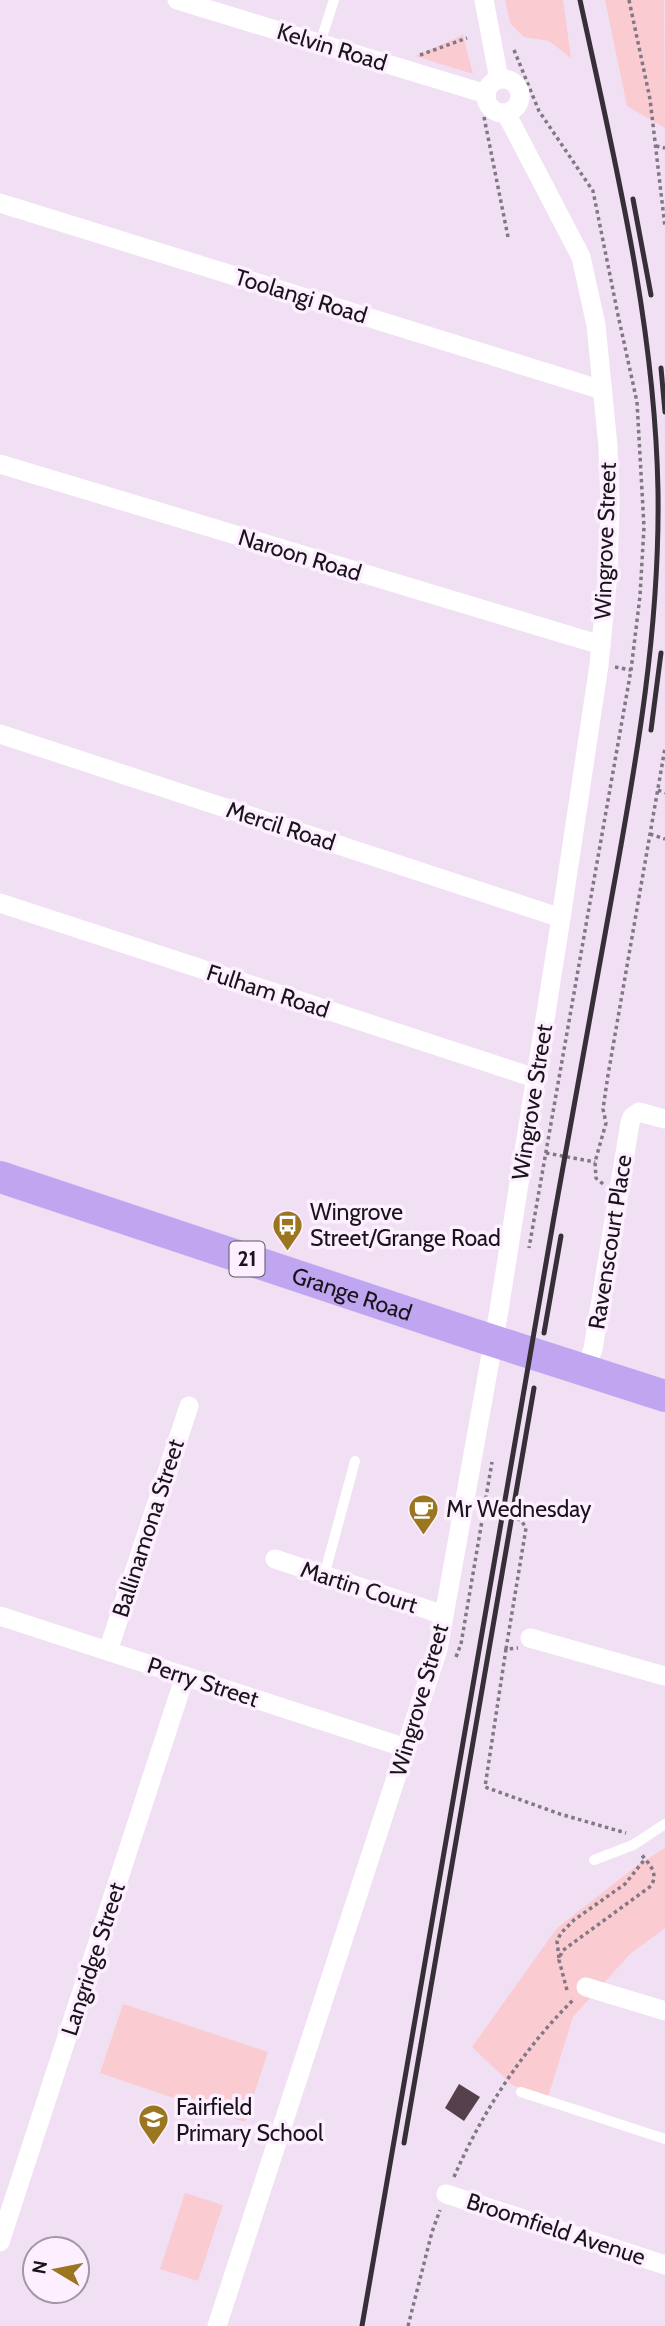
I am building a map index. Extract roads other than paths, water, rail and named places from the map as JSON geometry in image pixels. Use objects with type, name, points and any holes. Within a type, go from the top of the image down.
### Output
[{"type":"main road","name":"Grange Road","points":[[0,1177],[665,1396]]},
{"type":"street","name":"Kelvin Road","points":[[177,0],[486,94]]},
{"type":"street","points":[[484,0],[499,79]]},
{"type":"street","points":[[499,79],[505,79],[515,83],[520,92],[519,103],[516,108],[506,113],[491,109],[486,94],[490,85],[499,79]]},
{"type":"street","name":"Wingrove Street","points":[[217,2326],[438,1649],[506,1345],[535,1078],[601,645],[608,573],[610,503],[608,446],[596,326],[581,257],[506,113]]},
{"type":"street","name":"Toolangi Road","points":[[0,203],[602,390]]},
{"type":"street","name":"Naroon Road","points":[[0,464],[601,645]]},
{"type":"street","name":"Mercil Road","points":[[0,734],[561,918]]},
{"type":"street","name":"Fulham Road","points":[[0,903],[535,1078]]},
{"type":"street","name":"Ravenscourt Place","points":[[584,1369],[593,1349],[628,1129],[632,1117],[645,1112],[665,1119]]},
{"type":"street","name":"Ballinamona Street","points":[[108,1651],[189,1406]]},
{"type":"street","name":"Martin Court","points":[[275,1559],[444,1615]]},
{"type":"street","name":"Perry Street","points":[[0,1616],[406,1748]]},
{"type":"street","points":[[530,1638],[665,1676]]},
{"type":"street","name":"Langridge Street","points":[[0,2242],[186,1676]]},
{"type":"street","points":[[586,1987],[665,2011]]},
{"type":"street","name":"Broomfield Avenue","points":[[446,2194],[665,2265]]},
{"type":"lane","points":[[320,43],[334,0]]},
{"type":"lane","points":[[324,1576],[355,1461]]},
{"type":"lane","points":[[594,1860],[634,1845],[665,1824]]},
{"type":"lane","points":[[521,2092],[665,2138]]},
{"type":"railway","points":[[362,2326],[505,1494],[630,791],[651,642],[658,541],[658,491],[649,367],[631,244],[580,0]]},
{"type":"railway","points":[[633,199],[651,295]]},
{"type":"railway","points":[[661,368],[665,412]]},
{"type":"railway","points":[[651,730],[661,653]]},
{"type":"railway","points":[[544,1333],[561,1236]]},
{"type":"railway","points":[[404,2143],[534,1388]]},
{"type":"place","name":"Wingrove Street/Grange Road","points":[[287,1252]]},
{"type":"place","name":"Mr Wednesday","points":[[423,1536]]},
{"type":"place","name":"Fairfield Primary School","points":[[153,2147]]}]
